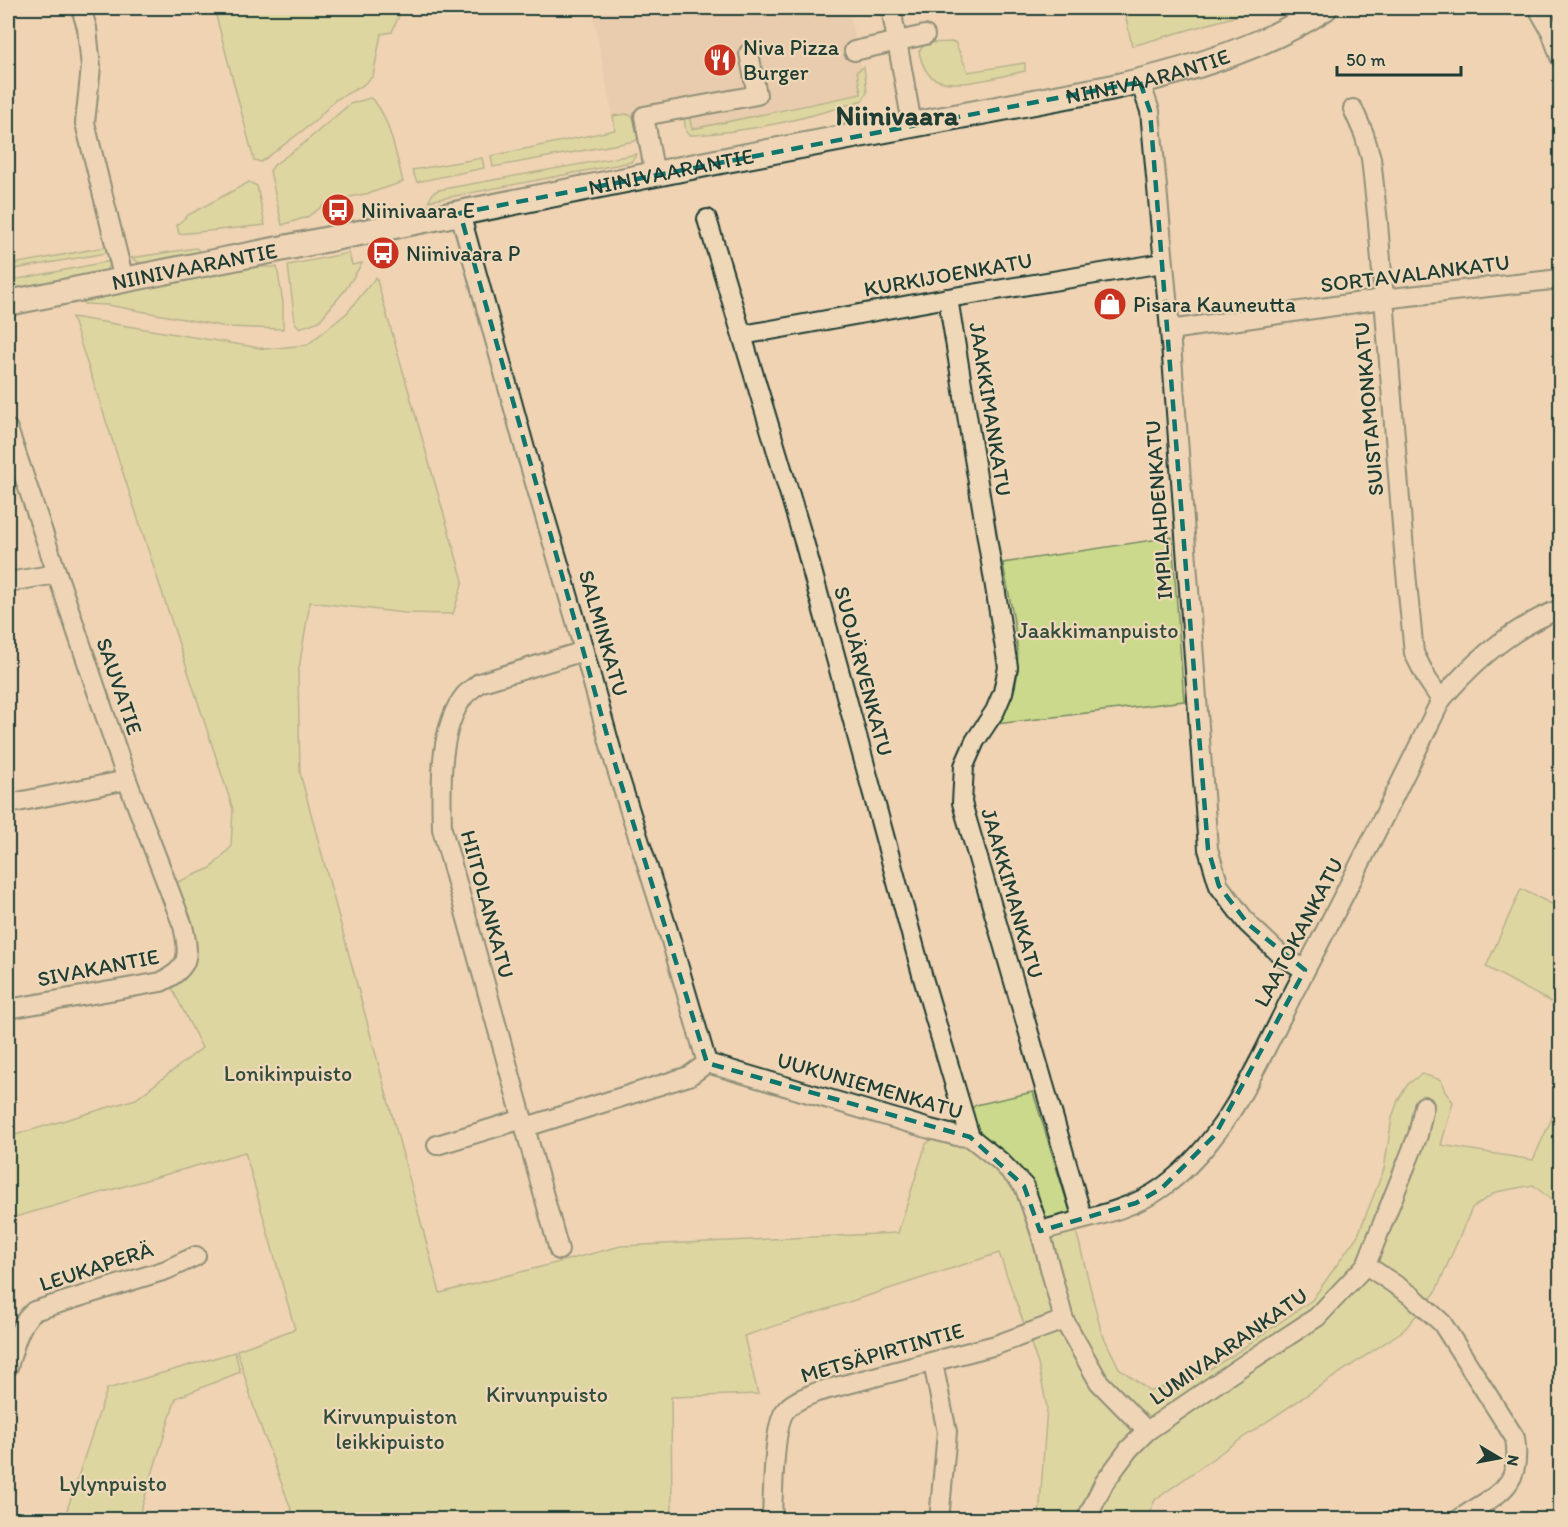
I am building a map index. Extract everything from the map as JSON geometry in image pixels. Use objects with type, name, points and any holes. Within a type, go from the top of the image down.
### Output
[{"type":"main road","name":"NIINIVAARANTIE","points":[[8,303],[912,124],[1140,82],[1170,75],[1230,53],[1273,35],[1325,8]]},
{"type":"street","points":[[81,8],[87,28],[91,67],[85,123],[124,280]]},
{"type":"street","points":[[891,8],[912,124]]},
{"type":"street","points":[[1538,8],[1551,30],[1560,57]]},
{"type":"street","points":[[854,51],[925,35]]},
{"type":"street","points":[[655,175],[644,116],[757,95],[749,53]]},
{"type":"street","name":"IMPILAHDENKATU","points":[[1140,82],[1150,111],[1170,330],[1208,849],[1220,886],[1248,924],[1282,956],[1305,970]]},
{"type":"street","name":"SUISTAMONKATU","points":[[1353,109],[1371,158],[1414,653],[1427,680],[1441,700]]},
{"type":"street","name":"SALMINKATU","points":[[460,213],[616,767],[670,937],[706,1063]]},
{"type":"street","name":"SUOJÄRVENKATU","points":[[707,219],[805,545],[923,978],[970,1137]]},
{"type":"street","name":"KURKIJOENKATU","points":[[743,335],[948,298],[1163,263]]},
{"type":"street","name":"SORTAVALANKATU","points":[[1170,330],[1383,299],[1560,279]]},
{"type":"street","name":"JAAKKIMANKATU","points":[[948,298],[1008,667],[1003,692],[995,711],[975,741],[964,766],[962,803],[1083,1219]]},
{"type":"street","name":"SAUVATIE","points":[[8,429],[127,780],[183,926],[188,944],[188,957]]},
{"type":"street","points":[[8,582],[57,574]]},
{"type":"street","name":"LAATOKANKATU","points":[[1040,1231],[1136,1203],[1162,1188],[1208,1144],[1241,1094],[1349,888],[1441,700],[1463,673],[1487,652],[1519,628],[1560,609]]},
{"type":"street","name":"HIITOLANKATU","points":[[559,1250],[442,829],[441,790],[449,730],[456,710],[466,695],[479,683],[584,651]]},
{"type":"street","points":[[8,804],[127,780]]},
{"type":"street","name":"SIVAKANTIE","points":[[8,1009],[161,982],[174,976],[184,967],[188,957]]},
{"type":"street","points":[[437,1145],[689,1076],[706,1063]]},
{"type":"street","name":"UUKUNIEMENKATU","points":[[706,1063],[930,1129],[970,1137],[1014,1174],[1024,1186],[1040,1231],[1064,1320],[1099,1382],[1147,1431]]},
{"type":"street","name":"LUMIVAARANKATU","points":[[1086,1520],[1104,1483],[1129,1449],[1147,1431],[1317,1317],[1366,1265],[1418,1135],[1424,1106]]},
{"type":"street","name":"LEUKAPERÄ","points":[[8,1367],[26,1318],[34,1311],[166,1270],[196,1256]]},
{"type":"street","points":[[1366,1265],[1412,1296],[1442,1323],[1515,1438],[1517,1456],[1515,1473],[1502,1491],[1458,1520]]},
{"type":"street","name":"METSÄPIRTINTIE","points":[[772,1520],[778,1430],[784,1412],[799,1399],[817,1392],[996,1345],[1064,1320]]},
{"type":"street","points":[[933,1363],[947,1432],[939,1520]]},
{"type":"highlighted area","points":[[1140,82],[1150,111],[1208,849],[1219,886],[1248,924],[1305,970],[1215,1135],[1162,1188],[1136,1203],[1040,1231],[1024,1186],[970,1137],[707,1063],[616,767],[460,213]]},
{"type":"shaded area","points":[[592,8],[848,8],[867,92],[691,129],[689,116],[615,130]]},
{"type":"green space","points":[[214,8],[402,8],[392,32],[381,34],[373,76],[362,86],[335,100],[314,122],[261,162],[254,160]]},
{"type":"green space","points":[[1124,8],[1252,8],[1233,17],[1132,46]]},
{"type":"green space","points":[[955,42],[968,72],[1025,63],[1025,71],[967,83],[944,82],[935,79],[926,71],[919,51],[926,43]]},
{"type":"green space","points":[[864,67],[867,92],[863,100],[802,118],[759,127],[695,135],[689,135],[686,132],[684,117],[689,116],[692,129],[861,94],[857,71]]},
{"type":"green space","points":[[370,98],[376,103],[387,123],[403,182],[370,193],[330,201],[307,217],[282,225],[270,171],[274,165],[350,104]]},
{"type":"green space","points":[[627,114],[633,117],[638,138],[635,141],[493,167],[491,156],[615,130],[613,116]]},
{"type":"green space","points":[[637,154],[631,162],[429,201],[433,193],[438,190]]},
{"type":"green space","points":[[482,158],[484,168],[417,182],[412,170]]},
{"type":"green space","points":[[249,182],[257,186],[265,225],[179,234],[177,225],[188,215]]},
{"type":"green space","points":[[111,246],[112,252],[8,270],[8,265]]},
{"type":"green space","points":[[196,248],[202,253],[142,264],[131,258]]},
{"type":"green space","points":[[349,253],[352,265],[362,263],[346,289],[319,321],[300,328],[295,323],[288,265]]},
{"type":"green space","points":[[111,261],[106,271],[8,290],[8,281]]},
{"type":"green space","points":[[259,267],[277,267],[283,303],[283,329],[227,327],[108,305],[84,304],[81,298],[198,275]]},
{"type":"green space","points":[[376,277],[463,581],[453,614],[405,613],[310,602],[298,674],[300,773],[440,1293],[621,1246],[898,1233],[926,1144],[976,1105],[1033,1092],[1078,1238],[1101,1331],[1119,1368],[1150,1391],[1191,1380],[1230,1357],[1312,1300],[1358,1235],[1384,1169],[1392,1118],[1398,1100],[1408,1084],[1422,1074],[1441,1080],[1445,1092],[1453,1102],[1441,1145],[1533,1160],[1560,1100],[1560,1207],[1533,1185],[1496,1192],[1472,1208],[1435,1293],[1404,1330],[1229,1447],[1155,1500],[1146,1519],[1039,1519],[1047,1407],[1038,1364],[999,1253],[744,1336],[758,1394],[671,1397],[672,1519],[295,1520],[255,1411],[237,1350],[295,1329],[245,1152],[8,1219],[8,1137],[136,1099],[202,1048],[171,986],[188,970],[173,884],[211,868],[231,847],[233,809],[72,317],[266,349],[307,345],[347,313]]},
{"type":"green space","name":"Jaakkimanpuisto","points":[[1172,537],[1184,701],[996,724],[1013,695],[1018,661],[1015,627],[1003,563]]},
{"type":"green space","points":[[1521,889],[1560,908],[1560,1007],[1486,967]]},
{"type":"green space","name":"Lylynpuisto","points":[[235,1352],[240,1372],[176,1398],[138,1519],[64,1519],[107,1389]]},
{"type":"place","name":"Niva Pizza Burger","points":[[720,60]]},
{"type":"place","name":"Niinivaara E","points":[[338,210]]},
{"type":"place","name":"Niinivaara P","points":[[383,253]]},
{"type":"place","name":"Pisara Kauneutta","points":[[1110,304]]},
{"type":"district","name":"Niinivaara","points":[[897,115]]},
{"type":"park label","name":"Lonikinpuisto","points":[[288,1073]]},
{"type":"park label","name":"Kirvunpuisto","points":[[547,1394]]},
{"type":"park label","name":"Kirvunpuiston leikkipuisto","points":[[390,1428]]}]
